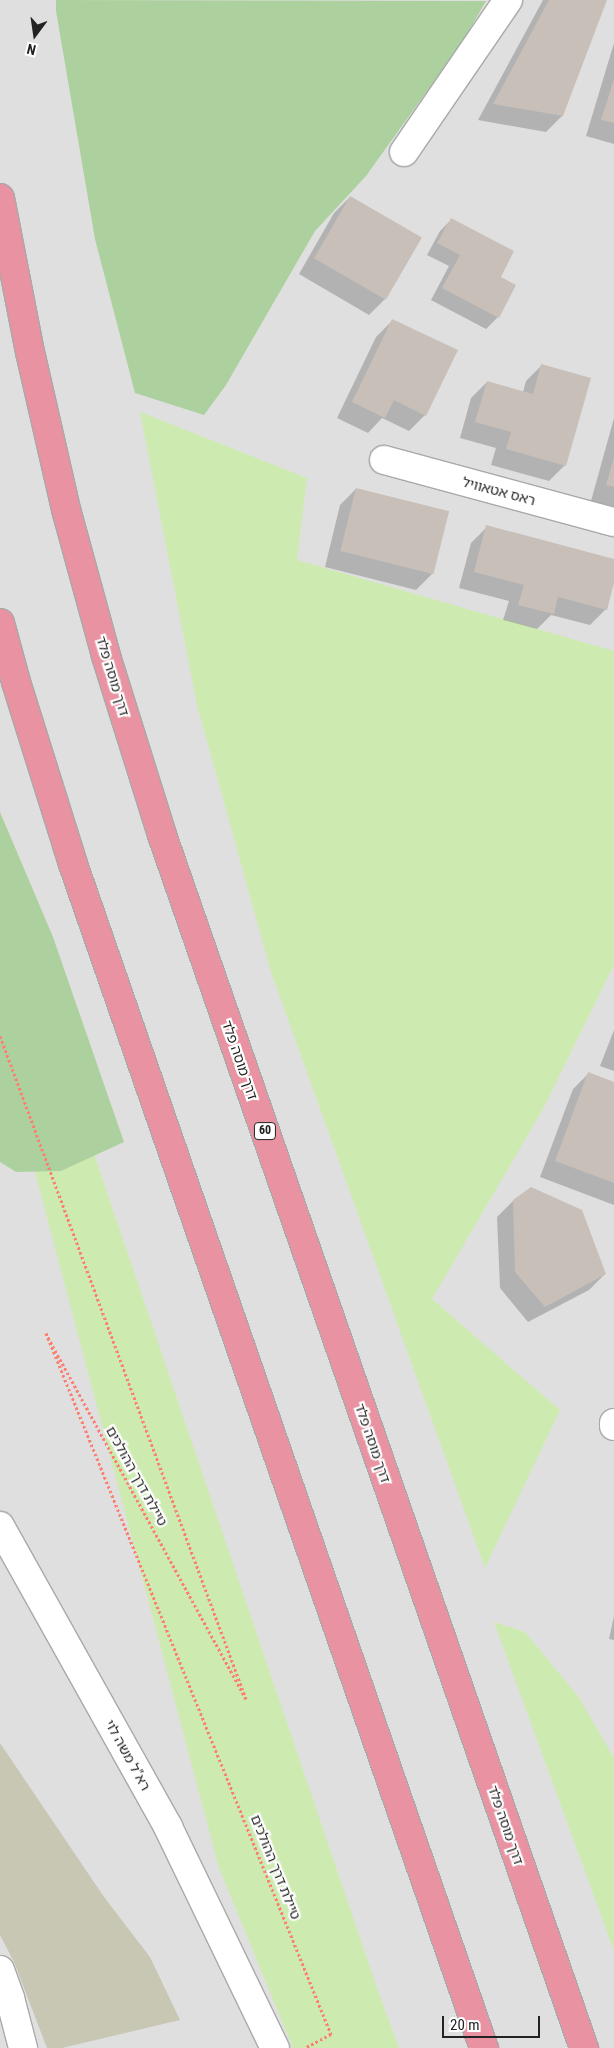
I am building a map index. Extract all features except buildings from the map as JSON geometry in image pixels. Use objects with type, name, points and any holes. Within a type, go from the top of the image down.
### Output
[{"type":"highway","name":"דרך מוסה פלד","points":[[0,198],[30,352],[67,513],[106,656],[162,835],[584,2048]]},
{"type":"highway","points":[[0,623],[16,682],[73,864],[484,2048]]},
{"type":"street","points":[[404,152],[508,0]]},
{"type":"street","name":"ראס אטאוויל","points":[[384,460],[614,522]]},
{"type":"street","name":"רא\"ל משה לוי","points":[[0,1526],[168,1826],[275,2048]]},
{"type":"street","points":[[0,1970],[10,1998],[23,2048]]},
{"type":"path","name":"טיילת דרך ההולכים","points":[[0,1036],[246,1699],[46,1333],[331,2034],[305,2048]]},
{"type":"shaded area","points":[[0,0],[614,0],[614,2048],[0,2048]]},
{"type":"shaded area","points":[[0,1743],[104,1897],[150,1957],[180,2020],[62,2048],[47,2048],[14,1962],[0,1935]]},
{"type":"green space","points":[[56,0],[486,1],[463,41],[366,176],[315,231],[226,385],[204,415],[135,393],[95,239],[56,11]]},
{"type":"green space","points":[[140,412],[307,478],[297,560],[614,651],[614,965],[543,1109],[432,1299],[560,1410],[485,1568],[271,972],[197,705]]},
{"type":"green space","points":[[0,812],[53,937],[124,1142],[61,1171],[16,1172],[0,1162]]},
{"type":"green space","points":[[90,1142],[399,2048],[293,2048],[219,1868],[35,1172]]},
{"type":"green space","points":[[494,1622],[525,1632],[578,1696],[614,1758],[614,1951]]}]
